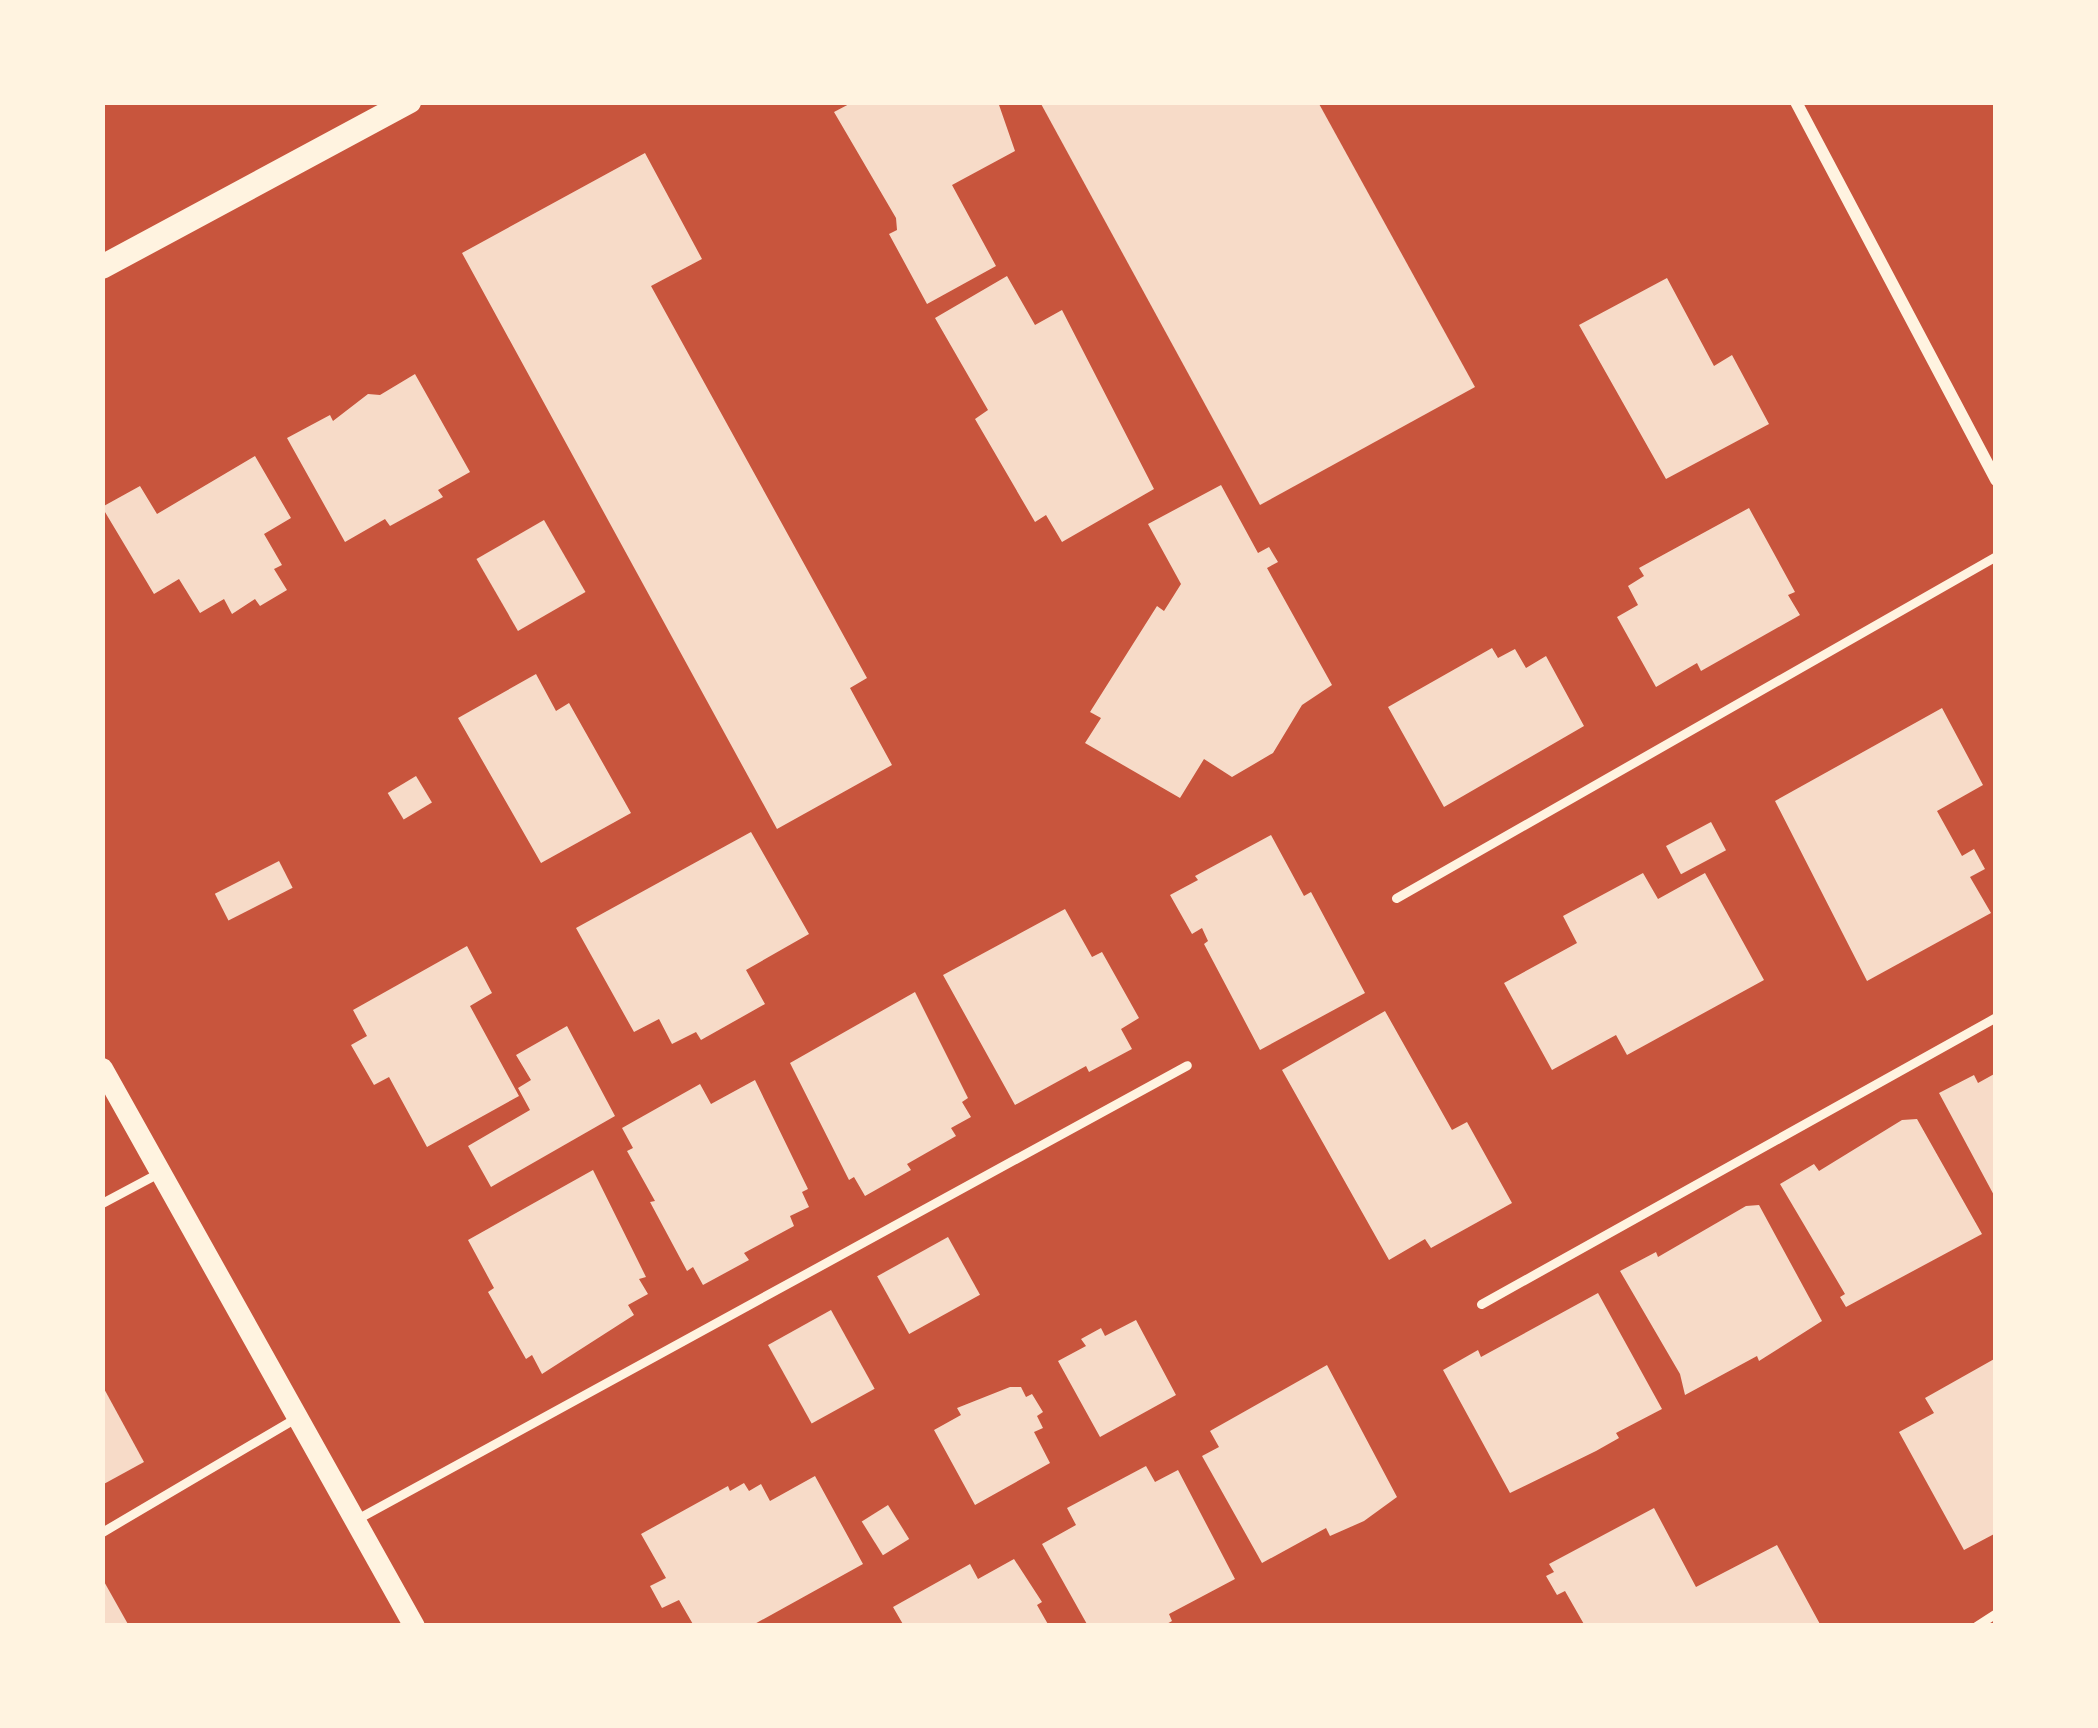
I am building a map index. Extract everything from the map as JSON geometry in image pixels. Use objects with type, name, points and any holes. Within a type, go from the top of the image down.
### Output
[{"type":"main road","points":[[102,267],[409,102]]},
{"type":"street","points":[[1796,102],[1996,480]]},
{"type":"street","points":[[102,1069],[414,1626]]},
{"type":"lane","points":[[1396,898],[1996,556]]},
{"type":"lane","points":[[1480,1304],[1996,1017]]},
{"type":"lane","points":[[355,1520],[1187,1065]]},
{"type":"lane","points":[[102,1203],[160,1172]]},
{"type":"lane","points":[[102,1532],[297,1417]]},
{"type":"lane","points":[[1976,1626],[1996,1613]]},
{"type":"building","points":[[853,102],[998,102],[1015,151],[952,185],[996,266],[927,304],[889,234],[897,230],[896,218],[834,112]]},
{"type":"building","points":[[1040,102],[1318,102],[1475,387],[1260,505]]},
{"type":"building","points":[[645,153],[702,259],[651,286],[867,678],[850,688],[892,765],[777,829],[462,253]]},
{"type":"building","points":[[1007,276],[1035,325],[1062,310],[1154,489],[1062,542],[1046,515],[1035,522],[975,419],[988,410],[935,318]]},
{"type":"building","points":[[1667,278],[1714,366],[1732,355],[1769,424],[1666,479],[1579,325]]},
{"type":"building","points":[[415,374],[470,472],[438,490],[443,497],[390,526],[385,519],[345,542],[287,438],[330,415],[333,421],[368,394],[380,395]]},
{"type":"building","points":[[255,456],[291,518],[264,534],[282,565],[274,569],[287,590],[260,606],[255,599],[232,614],[224,599],[200,613],[179,579],[154,594],[102,507],[140,486],[157,514]]},
{"type":"building","points":[[1221,485],[1258,553],[1269,547],[1278,562],[1267,568],[1332,685],[1302,705],[1273,753],[1232,777],[1204,759],[1180,798],[1085,743],[1101,718],[1090,712],[1157,606],[1164,611],[1181,584],[1148,524]]},
{"type":"building","points":[[1749,508],[1795,592],[1788,595],[1800,615],[1701,671],[1697,663],[1656,687],[1617,617],[1638,605],[1628,586],[1644,576],[1639,568]]},
{"type":"building","points":[[544,520],[586,592],[518,631],[476,559]]},
{"type":"building","points":[[1492,648],[1498,658],[1515,649],[1526,668],[1546,656],[1584,726],[1444,807],[1388,707]]},
{"type":"building","points":[[536,674],[556,711],[569,703],[631,813],[541,863],[458,718]]},
{"type":"building","points":[[1942,708],[1983,785],[1937,811],[1962,856],[1974,849],[1985,869],[1970,877],[1991,913],[1867,981],[1775,801]]},
{"type":"building","points":[[416,776],[432,803],[404,820],[388,793]]},
{"type":"building","points":[[1711,822],[1726,850],[1681,874],[1666,846]]},
{"type":"building","points":[[751,832],[809,934],[746,970],[765,1004],[701,1040],[696,1032],[672,1044],[659,1019],[634,1032],[576,928]]},
{"type":"building","points":[[1271,835],[1304,896],[1311,892],[1365,993],[1260,1050],[1204,944],[1208,941],[1202,928],[1192,934],[1170,895]]},
{"type":"building","points":[[279,861],[293,888],[228,920],[215,894]]},
{"type":"building","points":[[1643,873],[1658,899],[1705,873],[1764,980],[1627,1055],[1616,1035],[1552,1070],[1504,983],[1577,943],[1563,916]]},
{"type":"building","points":[[1065,909],[1092,957],[1102,952],[1139,1018],[1121,1029],[1132,1049],[1089,1072],[1086,1066],[1015,1105],[943,975]]},
{"type":"building","points":[[467,946],[492,993],[470,1006],[519,1096],[427,1147],[389,1077],[374,1085],[351,1045],[367,1036],[353,1010]]},
{"type":"building","points":[[915,992],[968,1098],[962,1102],[971,1117],[951,1128],[956,1136],[907,1164],[911,1170],[865,1196],[854,1177],[849,1180],[790,1063]]},
{"type":"building","points":[[1385,1011],[1452,1130],[1467,1122],[1512,1203],[1431,1248],[1425,1239],[1389,1260],[1282,1070]]},
{"type":"building","points":[[567,1026],[615,1116],[491,1187],[468,1146],[530,1110],[518,1088],[531,1080],[516,1055]]},
{"type":"building","points":[[1996,1073],[1996,1199],[1939,1093],[1974,1075],[1978,1083]]},
{"type":"building","points":[[755,1080],[808,1189],[802,1192],[809,1207],[790,1216],[794,1226],[744,1253],[749,1260],[703,1285],[693,1267],[687,1271],[650,1202],[655,1201],[627,1151],[633,1148],[622,1128],[700,1084],[711,1104]]},
{"type":"building","points":[[1917,1119],[1982,1234],[1846,1307],[1840,1297],[1845,1294],[1780,1184],[1814,1164],[1819,1171],[1902,1120]]},
{"type":"building","points":[[593,1170],[646,1277],[639,1279],[648,1294],[628,1305],[634,1315],[542,1374],[532,1355],[526,1359],[488,1292],[494,1288],[468,1240]]},
{"type":"building","points":[[1759,1205],[1822,1321],[1759,1361],[1757,1356],[1685,1395],[1680,1374],[1620,1271],[1656,1252],[1658,1257],[1746,1206]]},
{"type":"building","points":[[948,1237],[980,1295],[909,1334],[877,1276]]},
{"type":"building","points":[[1598,1293],[1662,1409],[1616,1433],[1619,1438],[1596,1451],[1510,1493],[1443,1370],[1478,1350],[1481,1357]]},
{"type":"building","points":[[831,1310],[875,1389],[812,1424],[768,1345]]},
{"type":"building","points":[[1136,1320],[1176,1395],[1100,1437],[1058,1361],[1086,1346],[1081,1339],[1101,1328],[1105,1336]]},
{"type":"building","points":[[1996,1358],[1996,1533],[1964,1550],[1899,1432],[1934,1413],[1925,1398]]},
{"type":"building","points":[[1327,1365],[1397,1497],[1364,1521],[1330,1536],[1326,1528],[1262,1563],[1202,1456],[1219,1447],[1210,1431]]},
{"type":"building","points":[[102,1385],[144,1462],[102,1485]]},
{"type":"building","points":[[1021,1387],[1026,1397],[1032,1394],[1043,1412],[1037,1416],[1043,1428],[1034,1432],[1050,1463],[975,1505],[934,1430],[961,1415],[957,1408]]},
{"type":"building","points":[[1146,1466],[1155,1482],[1178,1470],[1235,1579],[1169,1614],[1172,1621],[1163,1626],[1088,1626],[1042,1544],[1076,1525],[1067,1508]]},
{"type":"building","points":[[815,1476],[863,1564],[751,1626],[694,1626],[679,1600],[662,1608],[650,1586],[666,1578],[641,1534],[728,1486],[730,1491],[744,1483],[749,1491],[761,1484],[770,1501]]},
{"type":"building","points":[[888,1505],[909,1539],[883,1555],[862,1521]]},
{"type":"building","points":[[1654,1508],[1696,1587],[1777,1545],[1821,1626],[1585,1626],[1565,1591],[1557,1595],[1546,1576],[1554,1572],[1549,1564]]},
{"type":"building","points":[[1014,1559],[1042,1602],[1037,1605],[1049,1626],[904,1626],[893,1607],[970,1564],[978,1579]]},
{"type":"building","points":[[102,1578],[129,1626],[102,1626]]}]
